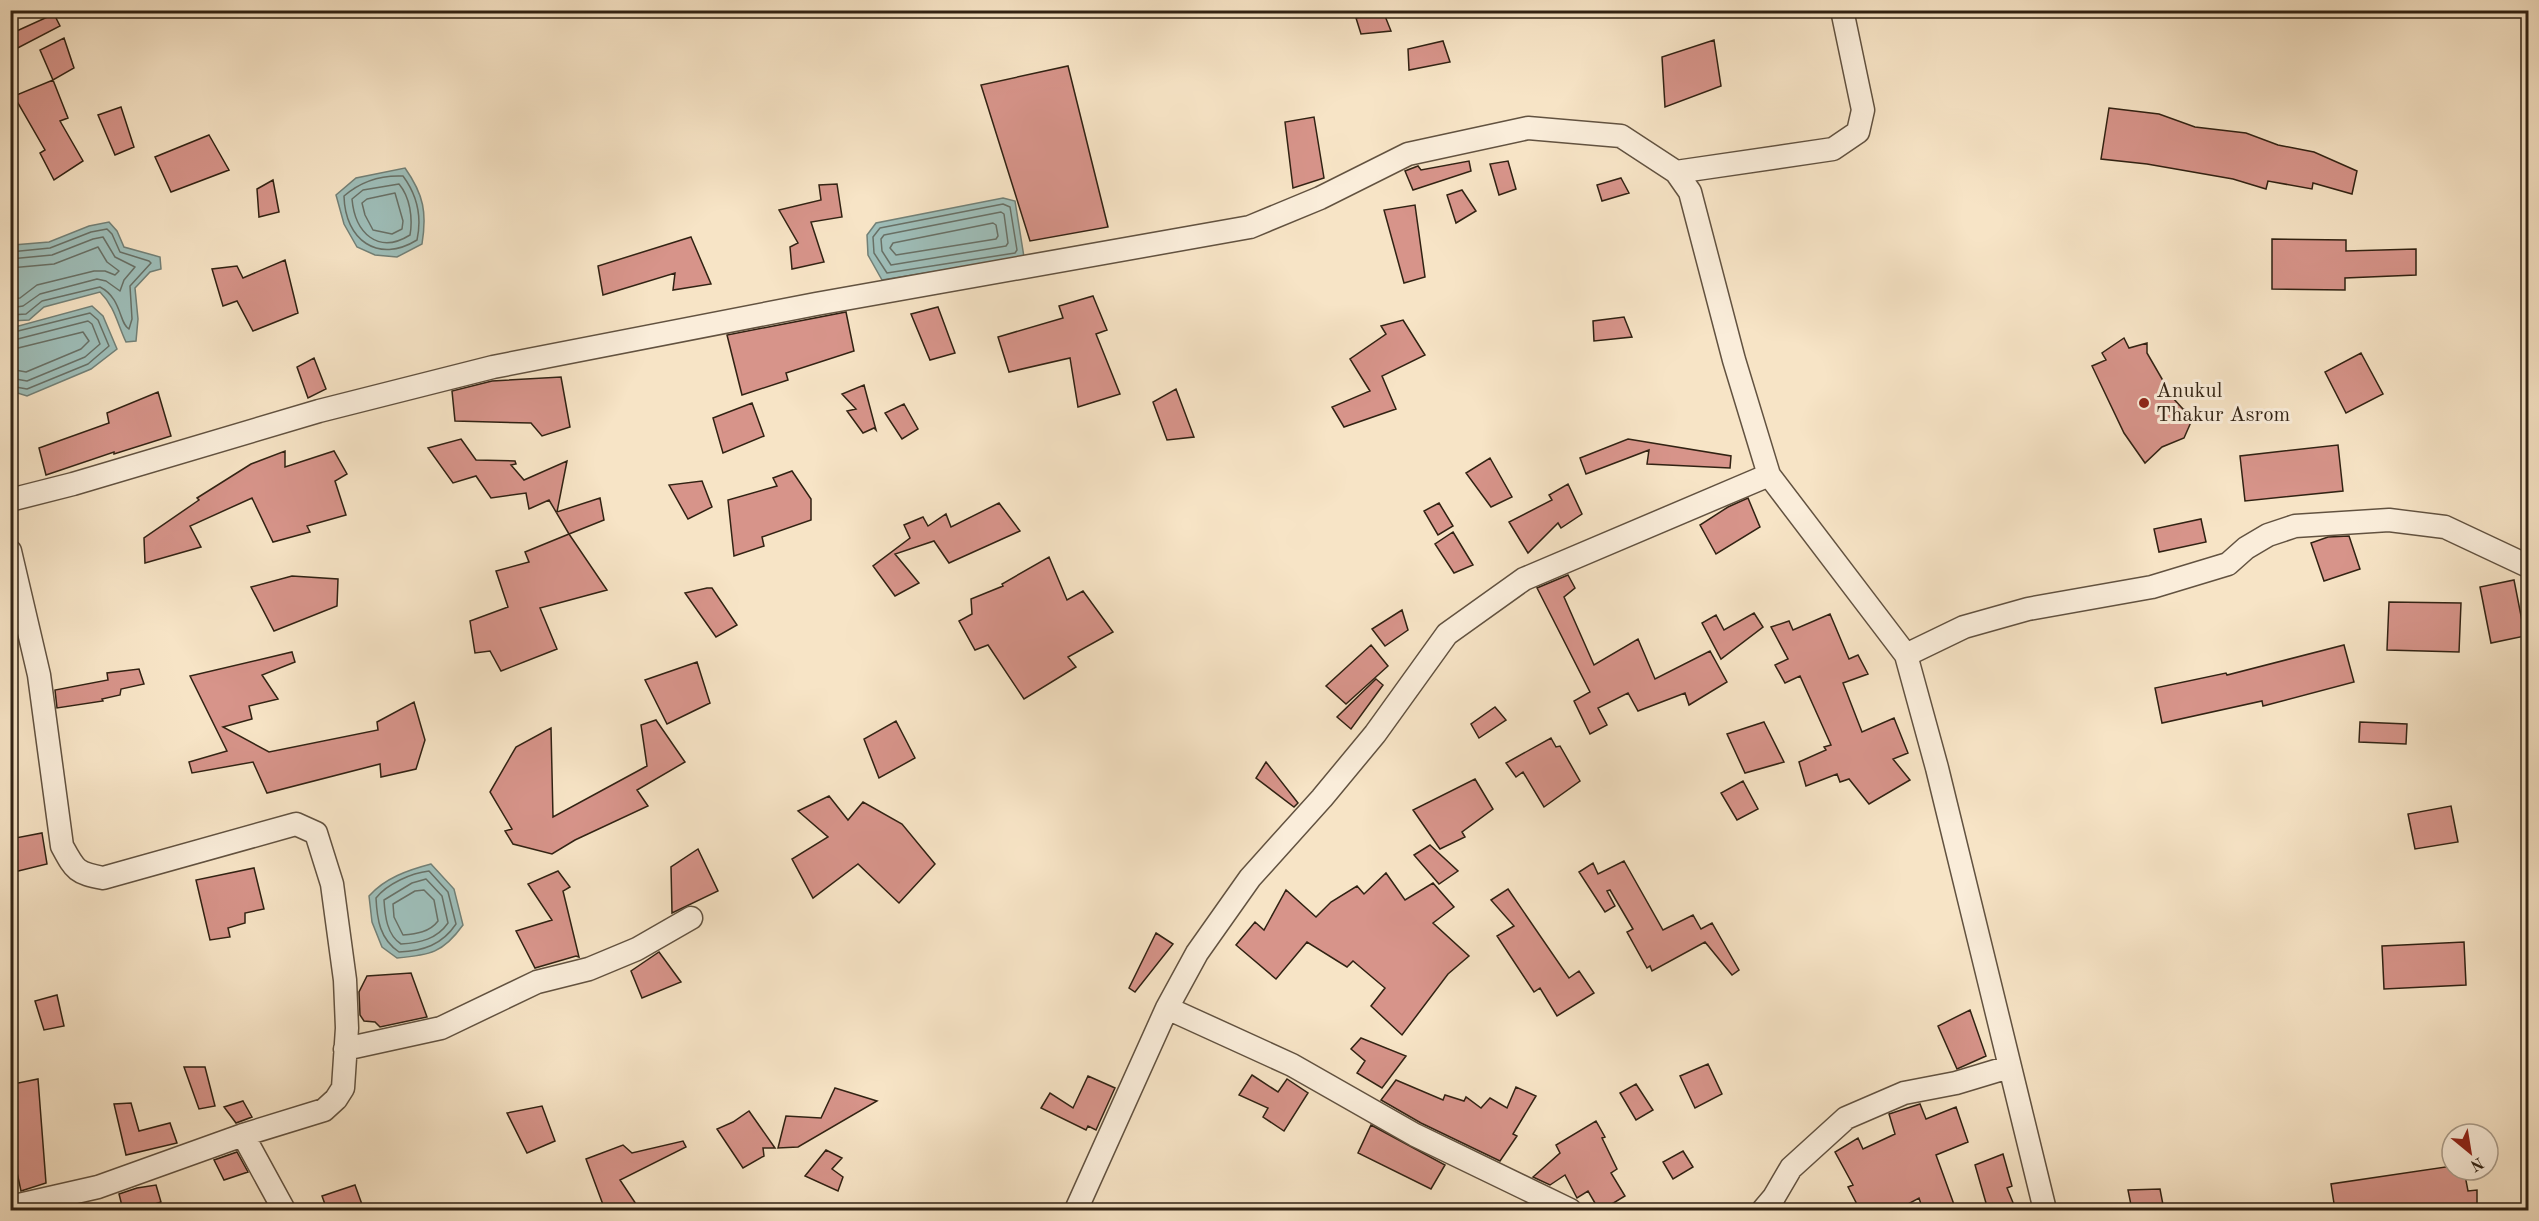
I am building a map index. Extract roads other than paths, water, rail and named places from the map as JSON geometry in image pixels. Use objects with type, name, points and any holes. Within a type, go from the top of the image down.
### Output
[{"type":"street","points":[[1676,172],[1833,149],[1858,132],[1863,110],[1842,10]]},
{"type":"street","points":[[10,500],[73,484],[319,411],[494,367],[816,304],[1250,227],[1320,198],[1408,154],[1528,128],[1621,136],[1676,172],[1690,192],[1734,360],[1769,475],[1906,656],[1937,768],[2045,1210]]},
{"type":"street","points":[[1076,1210],[1167,1008],[1197,953],[1250,878],[1322,798],[1375,734],[1448,634],[1524,579],[1769,475]]},
{"type":"street","points":[[1906,656],[1964,627],[2028,609],[2152,587],[2228,564],[2246,548],[2268,535],[2295,526],[2389,520],[2445,527],[2529,566]]},
{"type":"street","points":[[10,551],[39,675],[62,846],[72,863],[82,874],[103,878],[296,824],[316,833],[332,885],[345,980],[343,1088],[336,1099],[324,1110],[243,1135],[98,1187],[10,1207]]},
{"type":"street","points":[[345,1049],[441,1028],[537,982],[589,969],[637,949],[691,918]]},
{"type":"street","points":[[1167,1008],[1292,1065],[1415,1135],[1570,1210]]},
{"type":"street","points":[[1763,1210],[1774,1197],[1791,1168],[1846,1118],[1904,1093],[1956,1083],[2010,1067]]},
{"type":"street","points":[[243,1135],[284,1210]]},
{"type":"water","points":[[405,168],[416,187],[422,204],[424,223],[422,244],[397,257],[375,255],[357,247],[344,224],[336,195],[356,178]]},
{"type":"water","points":[[1003,198],[1015,201],[1024,257],[882,280],[868,255],[867,235],[876,223]]},
{"type":"water","points":[[109,222],[117,231],[124,247],[160,257],[161,269],[150,272],[135,288],[138,319],[136,341],[126,342],[112,309],[100,292],[44,307],[29,320],[11,321],[10,248],[13,245],[49,242],[89,226]]},
{"type":"water","points":[[92,306],[103,316],[117,349],[91,369],[27,396],[11,391],[11,328]]},
{"type":"water","points":[[431,864],[454,889],[463,925],[449,942],[435,951],[418,956],[397,958],[382,947],[372,922],[369,896],[382,884],[397,876]]},
{"type":"place","name":"Anukul Thakur Asrom","points":[[2144,403]]}]
